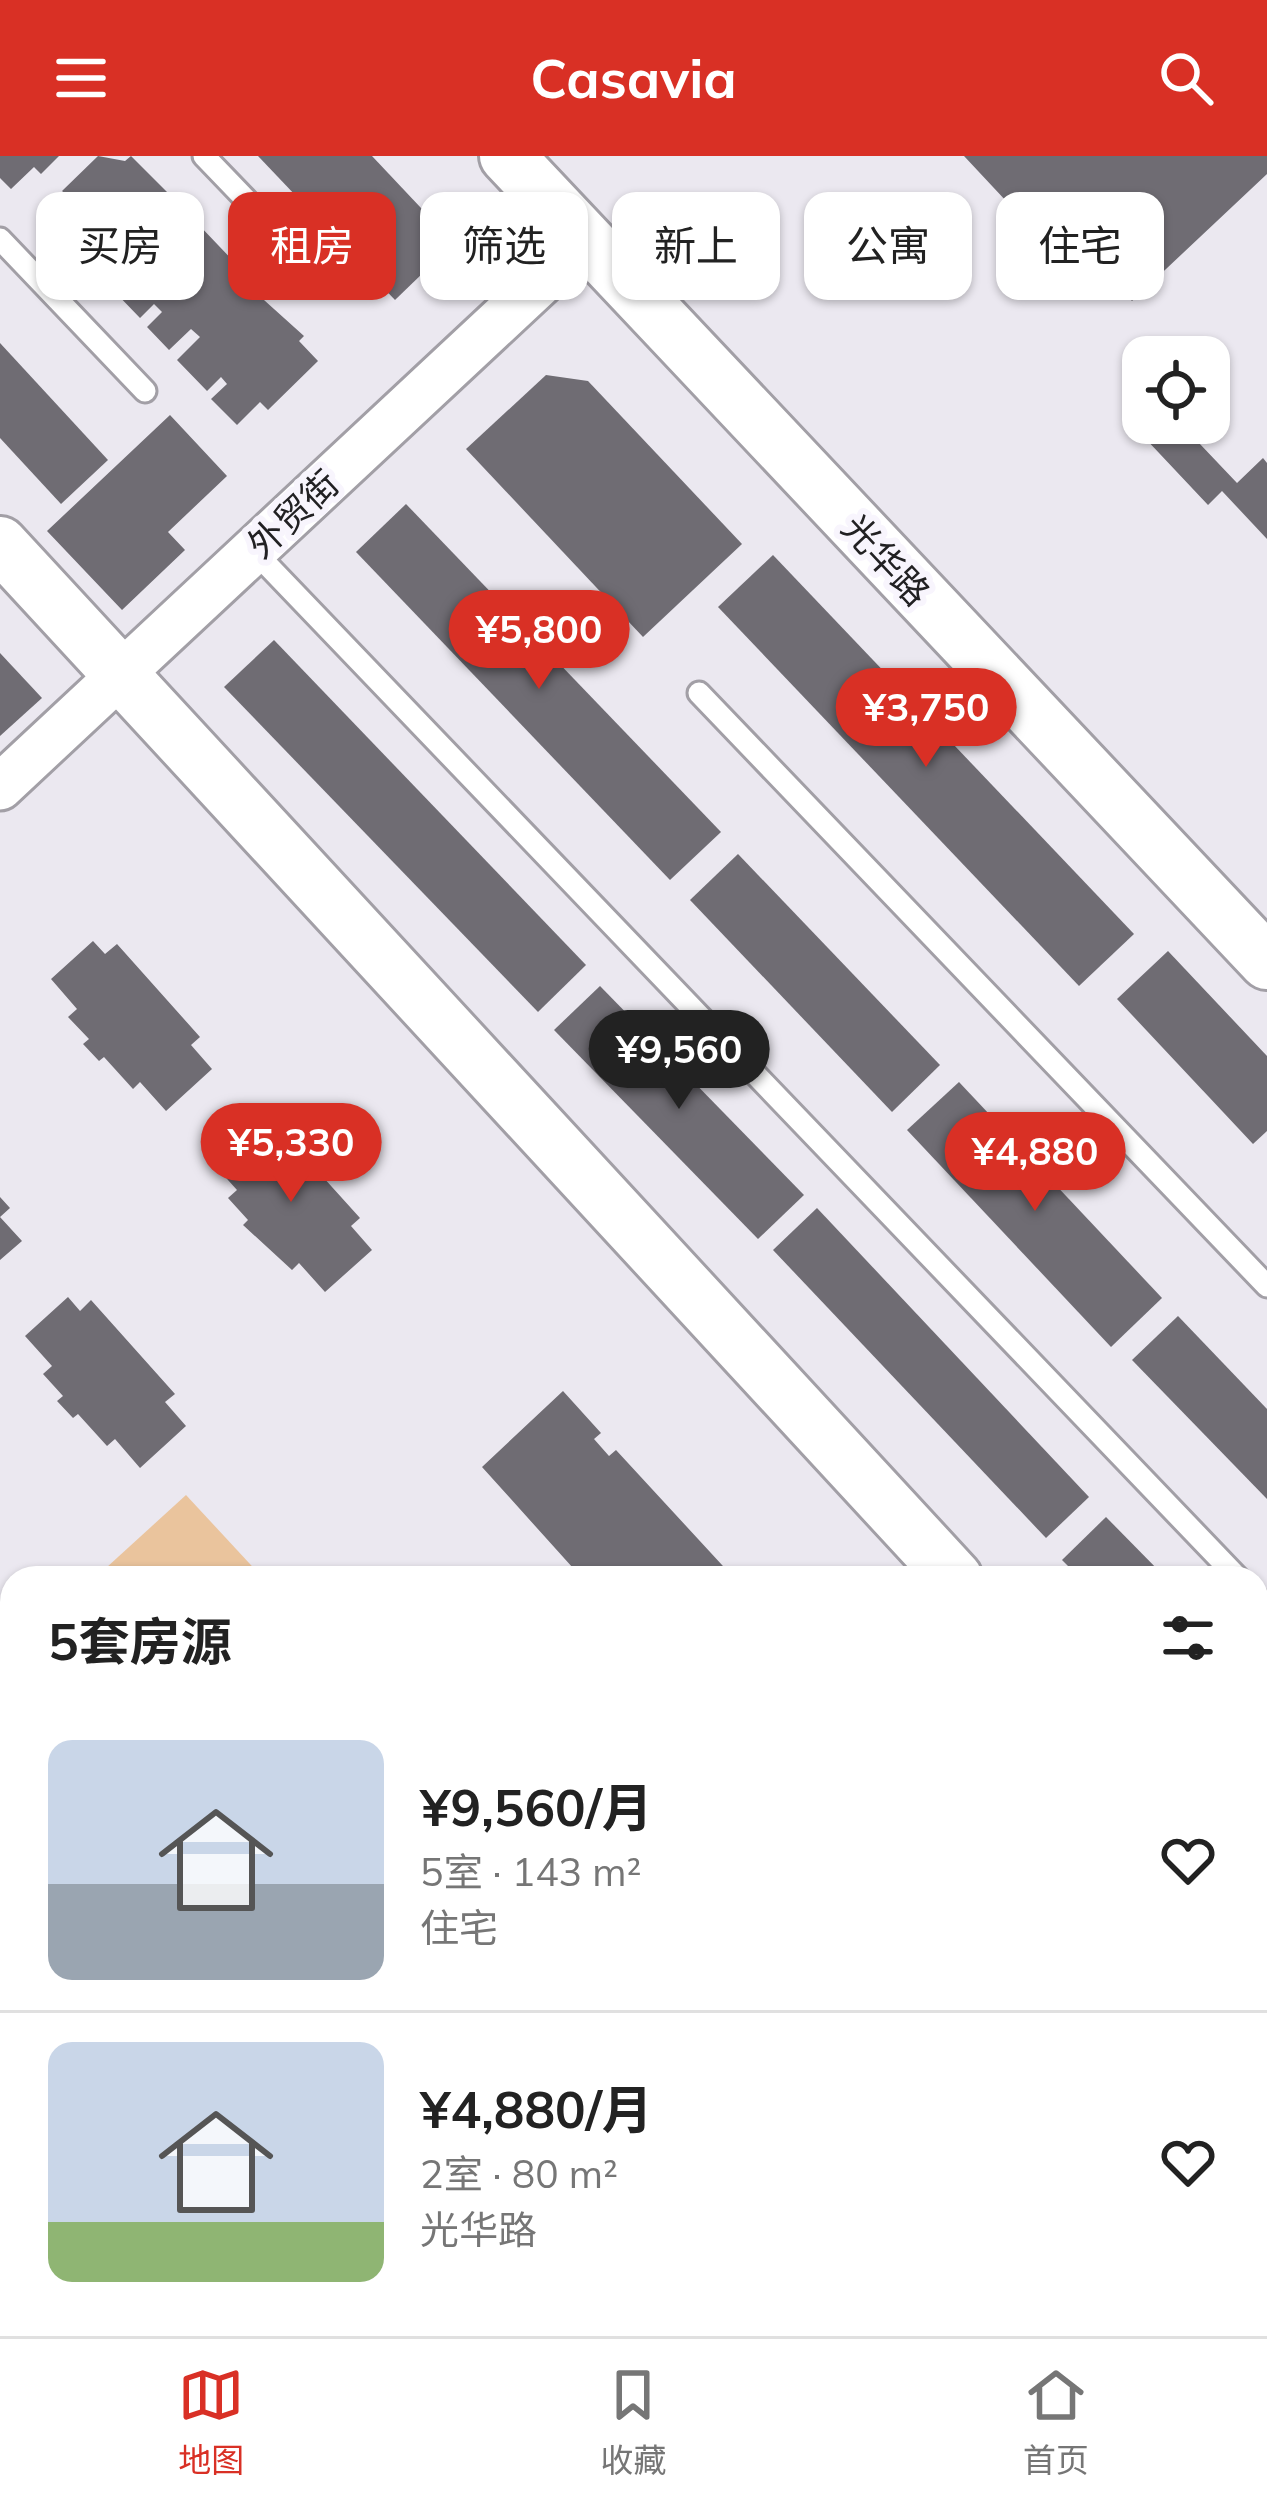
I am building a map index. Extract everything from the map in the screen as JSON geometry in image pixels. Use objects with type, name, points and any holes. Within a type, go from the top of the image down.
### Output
[{"type":"street","name":"光华路","points":[[507,156],[540,192]]},
{"type":"street","name":"光华路","points":[[588,244],[1267,962]]},
{"type":"street","name":"外贸街","points":[[0,787],[522,300]]},
{"type":"street","points":[[0,544],[944,1566]]},
{"type":"lane","points":[[204,156],[239,192]]},
{"type":"lane","points":[[0,238],[145,392]]},
{"type":"lane","points":[[254,550],[1227,1566]]},
{"type":"lane","points":[[698,693],[1267,1286]]},
{"type":"shaded area","points":[[186,1495],[252,1566],[108,1566]]},
{"type":"building","points":[[0,156],[59,156],[41,174],[34,167],[11,189],[0,178]]},
{"type":"building","points":[[98,156],[125,161],[131,156],[167,192],[63,192]]},
{"type":"building","points":[[258,156],[372,156],[420,207],[420,276],[396,299],[396,192],[292,192]]},
{"type":"building","points":[[964,156],[1267,156],[1267,174],[1164,271],[1164,192],[998,192]]},
{"type":"building","points":[[204,230],[228,255],[228,300],[264,300],[304,336],[299,341],[318,361],[268,410],[260,402],[237,425],[211,399],[227,384],[221,377],[207,391],[177,360],[200,337],[191,329],[169,350],[147,327],[162,312],[154,304],[140,318],[123,300],[204,300]]},
{"type":"building","points":[[0,343],[108,460],[61,504],[0,438]]},
{"type":"building","points":[[546,375],[588,381],[742,544],[643,637],[466,449]]},
{"type":"building","points":[[170,415],[227,476],[168,532],[185,550],[122,610],[47,531]]},
{"type":"building","points":[[1151,444],[1200,444],[1237,483],[1263,458],[1267,463],[1267,539],[1222,491],[1208,505]]},
{"type":"building","points":[[406,504],[721,832],[670,880],[356,552]]},
{"type":"building","points":[[773,555],[1134,934],[1079,986],[718,607]]},
{"type":"building","points":[[274,640],[586,965],[538,1012],[224,687]]},
{"type":"building","points":[[0,653],[42,698],[0,736]]},
{"type":"building","points":[[738,854],[940,1065],[892,1112],[690,900]]},
{"type":"building","points":[[93,941],[105,954],[117,944],[200,1037],[191,1045],[212,1069],[166,1111],[140,1082],[133,1089],[104,1057],[99,1061],[83,1044],[89,1039],[68,1017],[77,1009],[51,979]]},
{"type":"building","points":[[1168,951],[1267,1056],[1267,1131],[1253,1144],[1117,999]]},
{"type":"building","points":[[600,986],[804,1195],[758,1239],[554,1030]]},
{"type":"building","points":[[959,1082],[1162,1298],[1111,1347],[907,1130]]},
{"type":"building","points":[[253,1122],[265,1135],[276,1125],[360,1218],[351,1226],[372,1250],[325,1292],[299,1263],[292,1270],[243,1225],[248,1220],[228,1198],[237,1190],[210,1160]]},
{"type":"building","points":[[0,1197],[10,1208],[0,1217]]},
{"type":"building","points":[[817,1208],[1089,1497],[1046,1538],[773,1250]]},
{"type":"building","points":[[0,1217],[22,1241],[0,1260]]},
{"type":"building","points":[[68,1297],[80,1311],[91,1300],[175,1394],[165,1402],[186,1426],[140,1468],[115,1439],[107,1446],[78,1414],[73,1418],[57,1401],[63,1396],[43,1374],[52,1366],[25,1336]]},
{"type":"building","points":[[1178,1316],[1267,1409],[1267,1499],[1132,1360]]},
{"type":"building","points":[[563,1391],[601,1433],[594,1439],[609,1456],[616,1450],[723,1566],[571,1566],[482,1467]]},
{"type":"building","points":[[1106,1517],[1154,1566],[1068,1566],[1062,1560]]}]
